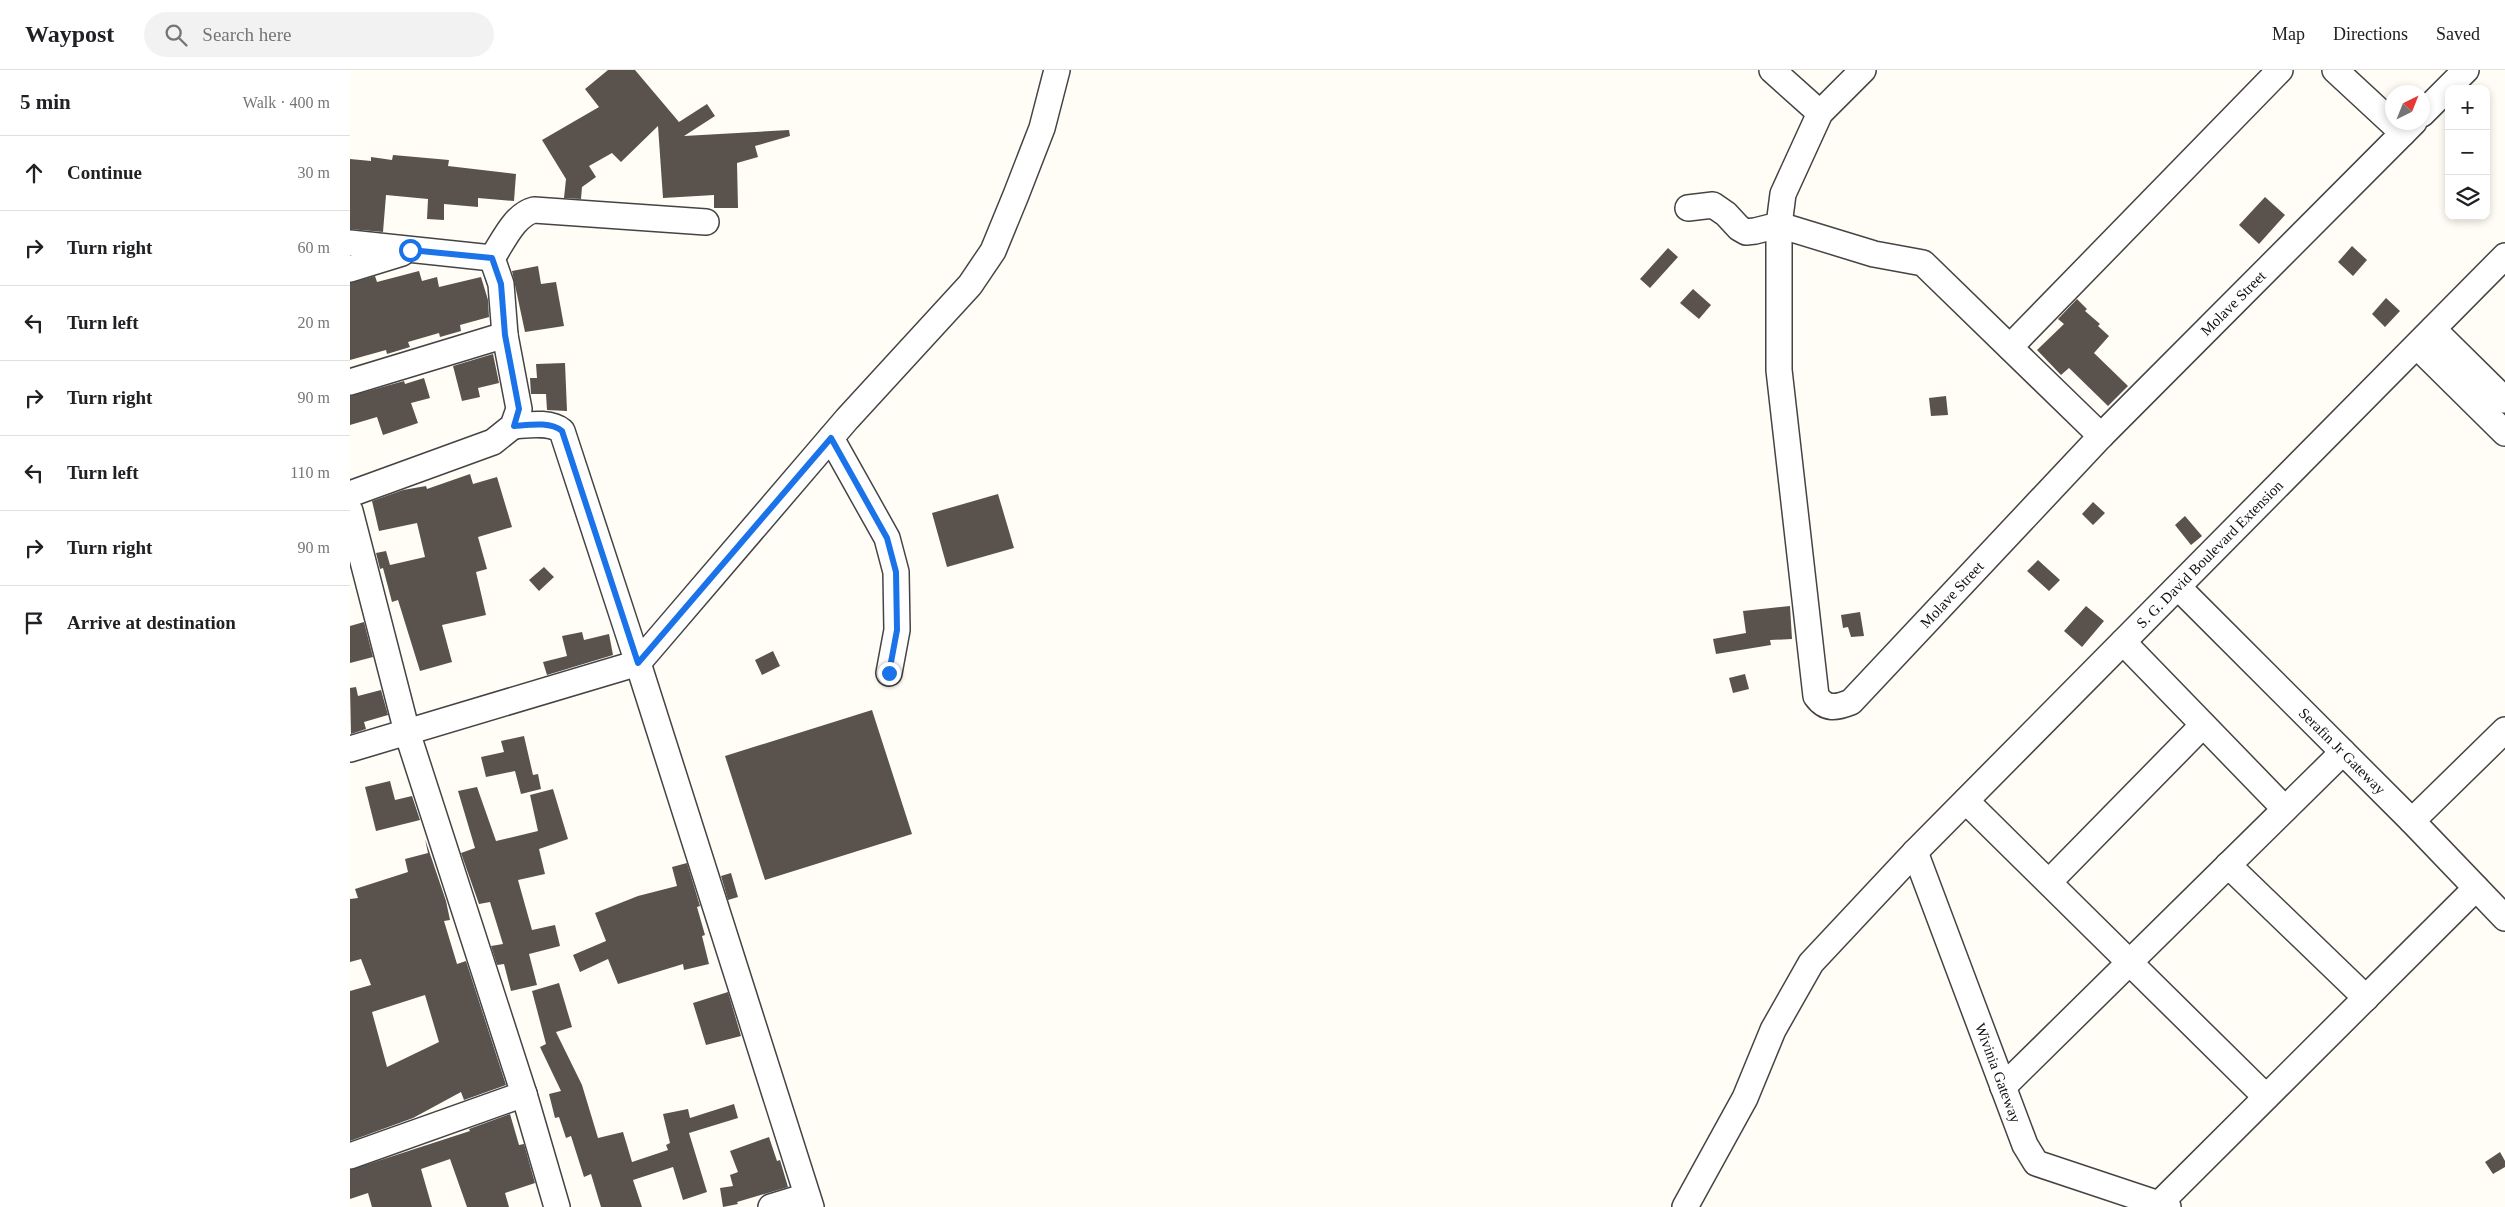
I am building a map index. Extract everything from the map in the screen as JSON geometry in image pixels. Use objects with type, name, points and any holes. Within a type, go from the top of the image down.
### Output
[{"type":"street","points":[[350,750],[638,663],[831,438],[970,285],[993,251],[1042,128],[1057,70]]},
{"type":"street","points":[[1772,70],[1820,113],[1864,70]]},
{"type":"street","points":[[2010,347],[2280,70]]},
{"type":"street","points":[[2335,70],[2385,109]]},
{"type":"street","points":[[2430,106],[2466,70]]},
{"type":"street","name":"Molave Street","points":[[1820,113],[1783,194],[1779,225],[1779,370],[1816,696],[1821,703],[1828,707],[1837,707],[1851,702],[2101,436],[2407,130]]},
{"type":"street","points":[[1688,208],[1713,205],[1726,214],[1738,228],[1746,232],[1755,232],[1779,225],[1840,245],[1923,263],[2101,436]]},
{"type":"street","points":[[492,258],[519,218],[526,212],[534,210],[706,222]]},
{"type":"street","points":[[350,243],[492,258]]},
{"type":"street","points":[[350,269],[410,250]]},
{"type":"street","name":"S. G. David Boulevard Extension","points":[[1685,1207],[1745,1098],[1773,1030],[1811,963],[1915,852],[2505,256]]},
{"type":"street","points":[[492,258],[501,284],[505,335],[519,409],[514,426]]},
{"type":"street","points":[[350,382],[505,335]]},
{"type":"street","points":[[2425,337],[2505,400]]},
{"type":"street","points":[[2425,337],[2505,432]]},
{"type":"street","points":[[350,494],[493,442],[514,426],[542,425],[558,427],[562,431],[638,663],[809,1202],[771,1207]]},
{"type":"street","points":[[831,438],[887,538],[896,572],[897,630],[889,673]]},
{"type":"street","points":[[350,511],[407,732],[524,1094],[557,1207]]},
{"type":"street","name":"Serafin Jr Gateway","points":[[2178,587],[2412,821],[2505,918]]},
{"type":"street","points":[[2123,642],[2285,809]]},
{"type":"street","points":[[2049,882],[2203,725]]},
{"type":"street","points":[[2412,821],[2505,730]]},
{"type":"street","points":[[2003,1087],[2343,752]]},
{"type":"street","points":[[1966,801],[2266,1097]]},
{"type":"street","name":"Wivinia Gateway","points":[[1915,852],[2025,1145],[2036,1163],[2163,1206]]},
{"type":"street","points":[[2228,865],[2366,998]]},
{"type":"street","points":[[2163,1206],[2266,1097],[2476,888]]},
{"type":"street","points":[[350,1156],[524,1094]]},
{"type":"building","points":[[608,70],[635,70],[679,122],[707,104],[715,116],[684,136],[789,130],[790,136],[755,146],[758,157],[737,163],[738,208],[714,208],[714,195],[663,198],[658,126],[621,162],[612,153],[589,166],[596,177],[582,187],[581,199],[564,198],[566,179],[542,140],[599,107],[585,89]]},
{"type":"building","points":[[393,155],[449,160],[448,166],[516,174],[514,201],[478,198],[478,207],[444,204],[444,220],[427,219],[428,199],[386,195],[383,232],[350,229],[350,159],[371,161],[371,157],[392,160]]},
{"type":"building","points":[[2265,197],[2285,215],[2259,244],[2239,225]]},
{"type":"building","points":[[2352,246],[2367,260],[2353,276],[2338,262]]},
{"type":"building","points":[[1668,248],[1678,257],[1650,288],[1640,279]]},
{"type":"building","points":[[538,266],[541,284],[556,282],[564,326],[525,332],[512,271]]},
{"type":"building","points":[[419,271],[422,281],[437,277],[439,287],[481,277],[488,300],[489,317],[460,325],[461,331],[440,337],[439,333],[408,342],[410,347],[387,354],[386,350],[350,360],[350,283],[375,276],[377,282]]},
{"type":"building","points":[[1693,289],[1711,305],[1699,319],[1680,303]]},
{"type":"building","points":[[2386,298],[2400,311],[2385,327],[2372,314]]},
{"type":"building","points":[[2077,299],[2087,309],[2085,311],[2100,324],[2098,326],[2109,336],[2094,353],[2128,386],[2108,406],[2069,368],[2061,375],[2037,350],[2064,324],[2058,319]]},
{"type":"building","points":[[493,354],[499,383],[478,388],[480,397],[462,401],[453,366]]},
{"type":"building","points":[[565,363],[567,411],[547,410],[546,394],[531,394],[530,378],[537,378],[536,364]]},
{"type":"building","points":[[424,378],[430,398],[411,403],[418,423],[383,435],[377,417],[350,425],[350,396],[404,381],[405,384]]},
{"type":"building","points":[[1946,396],[1948,415],[1931,416],[1929,398]]},
{"type":"building","points":[[470,474],[473,484],[497,477],[512,527],[478,537],[487,569],[476,572],[486,615],[442,625],[452,662],[420,671],[398,600],[392,602],[383,568],[380,569],[376,553],[386,551],[390,565],[425,557],[417,523],[379,531],[372,501],[403,490],[426,486],[427,489]]},
{"type":"building","points":[[998,494],[1014,548],[947,567],[932,513]]},
{"type":"building","points":[[2093,502],[2105,513],[2093,525],[2082,514]]},
{"type":"building","points":[[2185,516],[2202,536],[2191,545],[2175,525]]},
{"type":"building","points":[[2038,560],[2060,580],[2049,591],[2027,571]]},
{"type":"building","points":[[544,567],[554,577],[539,591],[529,580]]},
{"type":"building","points":[[1790,606],[1792,639],[1770,640],[1771,645],[1716,654],[1713,639],[1746,633],[1743,611]]},
{"type":"building","points":[[2086,606],[2104,621],[2082,647],[2064,631]]},
{"type":"building","points":[[1860,612],[1864,636],[1851,637],[1848,627],[1843,628],[1841,615]]},
{"type":"building","points":[[364,622],[373,657],[350,663],[350,626]]},
{"type":"building","points":[[582,632],[584,640],[609,634],[613,655],[547,675],[543,662],[567,656],[562,636]]},
{"type":"building","points":[[773,651],[780,666],[762,675],[755,660]]},
{"type":"building","points":[[1745,674],[1749,689],[1733,693],[1729,678]]},
{"type":"building","points":[[356,687],[358,696],[381,690],[388,715],[364,722],[366,729],[351,734],[350,688]]},
{"type":"building","points":[[872,710],[912,834],[765,880],[725,756]]},
{"type":"building","points":[[524,736],[533,775],[538,774],[541,789],[521,794],[515,771],[486,777],[481,757],[504,752],[501,741]]},
{"type":"building","points":[[390,781],[395,800],[412,796],[420,820],[376,831],[365,787]]},
{"type":"building","points":[[477,787],[496,841],[538,831],[530,795],[553,789],[568,839],[539,849],[545,874],[518,880],[532,930],[555,925],[560,946],[529,954],[537,985],[511,991],[504,964],[497,965],[491,946],[503,944],[490,902],[479,904],[461,853],[475,848],[458,791]]},
{"type":"building","points":[[425,839],[446,901],[450,920],[444,921],[457,964],[466,961],[506,1085],[464,1100],[461,1092],[413,1118],[350,1141],[350,991],[371,985],[361,959],[350,962],[350,899],[358,898],[355,889],[408,872],[405,859],[428,853]],"holes":[[[425,995],[439,1042],[387,1067],[372,1012]]]},
{"type":"building","points":[[687,863],[700,906],[697,907],[705,935],[702,936],[709,964],[684,970],[683,964],[618,984],[608,959],[580,972],[573,955],[606,941],[595,913],[638,896],[677,886],[672,867]]},
{"type":"building","points":[[731,873],[738,897],[728,900],[721,876]]},
{"type":"building","points":[[559,983],[572,1027],[556,1032],[582,1085],[598,1138],[623,1132],[632,1162],[668,1150],[666,1145],[670,1143],[663,1114],[688,1109],[690,1118],[734,1104],[738,1118],[689,1133],[707,1192],[683,1200],[673,1167],[633,1180],[642,1207],[601,1207],[591,1174],[584,1177],[571,1136],[566,1138],[559,1117],[555,1118],[549,1094],[561,1091],[540,1047],[546,1044],[532,991]]},
{"type":"building","points":[[728,992],[741,1036],[706,1045],[693,1003]]},
{"type":"building","points":[[510,1114],[519,1145],[524,1144],[535,1183],[505,1193],[509,1207],[467,1207],[450,1159],[421,1169],[432,1207],[372,1207],[368,1193],[350,1199],[350,1170],[470,1131],[469,1129]]},
{"type":"building","points":[[769,1137],[777,1161],[780,1160],[788,1187],[737,1202],[738,1204],[723,1207],[720,1188],[733,1186],[730,1175],[738,1172],[730,1151]]},
{"type":"building","points":[[2500,1152],[2505,1161],[2505,1167],[2493,1174],[2485,1162]]},
{"type":"route","points":[[410,250],[492,258],[501,284],[505,335],[519,409],[514,426],[542,425],[558,427],[562,431],[638,663],[831,438],[887,538],[896,572],[897,630],[889,673]]}]
